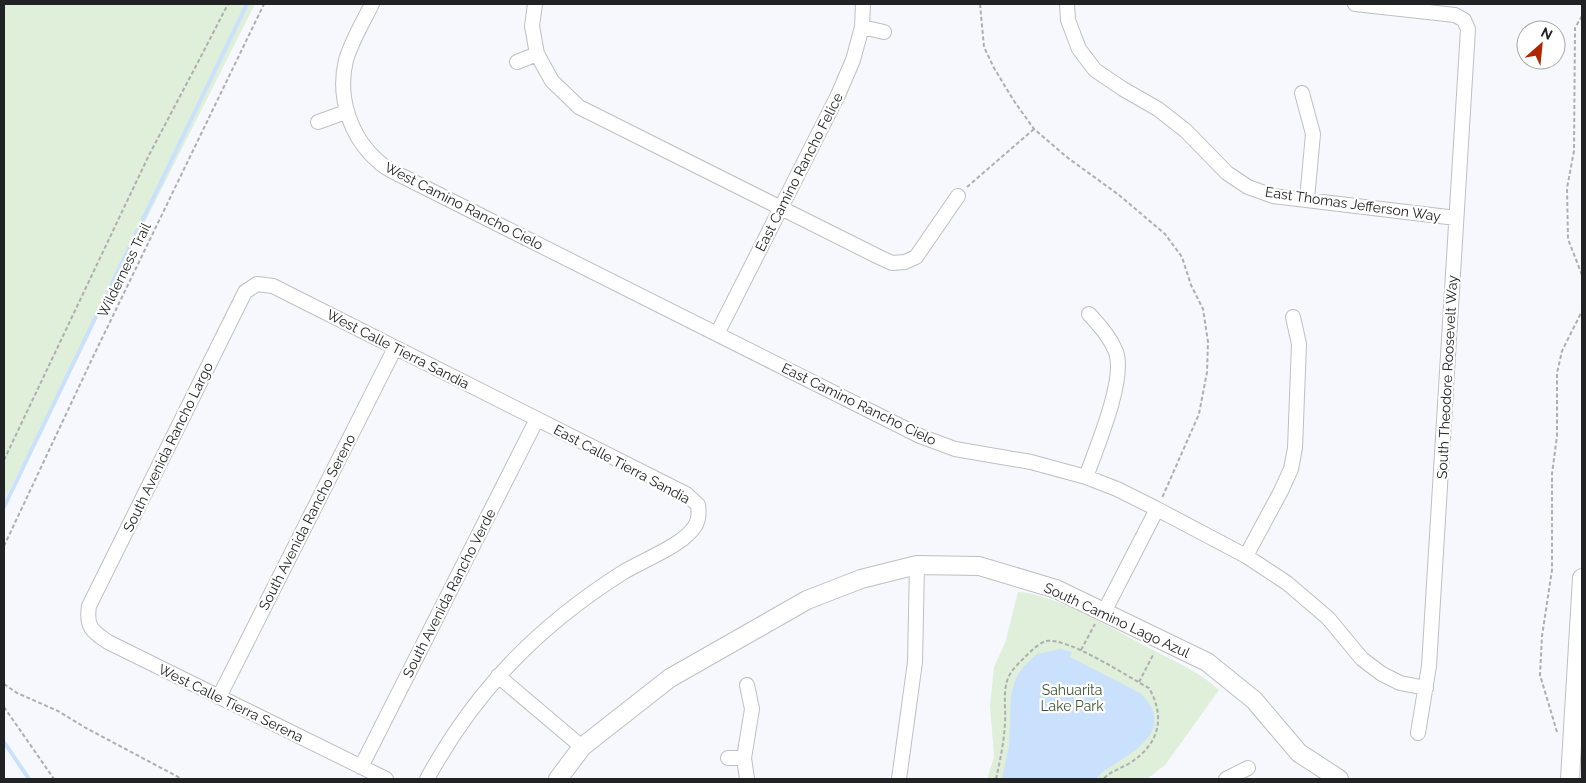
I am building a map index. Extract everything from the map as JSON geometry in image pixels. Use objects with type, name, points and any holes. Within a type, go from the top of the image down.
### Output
[{"type":"street","points":[[318,122],[346,112],[344,87],[346,61],[352,43],[372,4]]},
{"type":"street","points":[[535,4],[532,26],[537,54],[552,81],[579,107],[892,263],[905,262],[916,257],[958,196]]},
{"type":"street","name":"East Camino Rancho Felice","points":[[717,334],[838,94],[853,60],[862,27],[863,4]]},
{"type":"street","name":"East Thomas Jefferson Way","points":[[1067,4],[1068,20],[1079,49],[1095,70],[1158,109],[1186,131],[1227,173],[1248,188],[1273,196],[1456,218]]},
{"type":"street","name":"South Theodore Roosevelt Way","points":[[1355,4],[1455,15],[1464,20],[1468,29],[1429,666],[1418,733]]},
{"type":"street","points":[[862,27],[884,32]]},
{"type":"street","points":[[517,62],[537,54]]},
{"type":"street","points":[[1302,93],[1313,134],[1306,199]]},
{"type":"street","name":"West Camino Rancho Cielo","points":[[346,112],[364,146],[380,163],[402,176],[576,263]]},
{"type":"street","name":"East Camino Rancho Cielo","points":[[576,263],[920,436],[955,449],[1031,462],[1086,477],[1117,489],[1246,556],[1287,583],[1321,612],[1362,659],[1382,674],[1400,683],[1426,688]]},
{"type":"street","name":"West Calle Tierra Sandia","points":[[257,284],[273,286],[537,419]]},
{"type":"street","name":"South Avenida Rancho Largo","points":[[87,616],[93,597],[245,292],[257,284]]},
{"type":"street","points":[[1086,477],[1111,405],[1117,379],[1116,354],[1107,335],[1089,314]]},
{"type":"street","points":[[1246,556],[1291,469],[1295,448],[1299,344],[1293,317]]},
{"type":"street","name":"South Avenida Rancho Sereno","points":[[219,697],[395,348]]},
{"type":"street","name":"East Calle Tierra Sandia","points":[[498,676],[524,648],[567,612],[623,572],[666,549],[690,533],[696,525],[699,514],[698,504],[686,494],[537,419]]},
{"type":"street","name":"South Avenida Rancho Verde","points":[[361,767],[537,419]]},
{"type":"street","points":[[1103,611],[1157,509]]},
{"type":"street","points":[[899,779],[916,662],[918,565]]},
{"type":"street","name":"South Camino Lago Azul","points":[[558,779],[582,747],[670,678],[807,600],[861,579],[918,565],[979,566],[1056,588],[1207,662],[1254,700],[1298,753],[1339,779]]},
{"type":"street","points":[[1570,779],[1582,578]]},
{"type":"street","name":"West Calle Tierra Serena","points":[[87,616],[89,626],[96,634],[108,642],[386,779]]},
{"type":"street","points":[[426,779],[443,748],[498,676],[582,747]]},
{"type":"street","points":[[747,685],[752,709],[744,758],[747,779]]},
{"type":"street","points":[[728,758],[744,758]]},
{"type":"street","points":[[1226,779],[1248,768]]},
{"type":"path","points":[[4,460],[149,154],[228,4]]},
{"type":"path","name":"Wilderness Trail","points":[[4,546],[100,341],[264,4]]},
{"type":"path","points":[[980,4],[984,47],[999,76],[1034,129],[1068,158],[1119,195],[1165,234],[1182,257],[1191,286],[1203,309],[1208,349],[1207,372],[1199,414],[1157,509]]},
{"type":"path","points":[[1582,16],[1575,28],[1574,151],[1567,188],[1568,239],[1582,275]]},
{"type":"path","points":[[958,196],[1034,129]]},
{"type":"path","points":[[1558,736],[1540,675],[1542,636],[1552,570],[1552,474],[1557,436],[1557,373],[1562,351],[1582,311]]},
{"type":"path","points":[[1082,650],[1103,611]]},
{"type":"path","points":[[1139,682],[1161,639]]},
{"type":"path","points":[[996,779],[1004,729],[1007,680],[1012,669],[1045,641],[1062,642],[1082,650],[1149,688],[1154,698],[1159,712],[1159,725],[1152,742],[1131,762],[1110,772],[1103,779]]},
{"type":"path","points":[[4,684],[17,693],[58,711],[182,779]]},
{"type":"path","points":[[4,707],[54,779]]},
{"type":"green space","points":[[4,4],[255,4],[4,501]]},
{"type":"green space","name":"Sahuarita Lake Park","points":[[1018,592],[1032,594],[1066,605],[1101,622],[1194,671],[1219,690],[1165,765],[1147,779],[987,779],[994,757],[990,706],[994,667],[1005,643]]},
{"type":"water","points":[[1061,649],[1072,652],[1070,657],[1140,693],[1151,707],[1155,719],[1152,730],[1146,740],[1136,750],[1101,773],[1096,779],[1002,779],[1009,746],[1011,695],[1016,678],[1023,667],[1037,654]]},
{"type":"waterway","points":[[4,507],[247,4]]},
{"type":"waterway","points":[[4,742],[29,779]]}]
